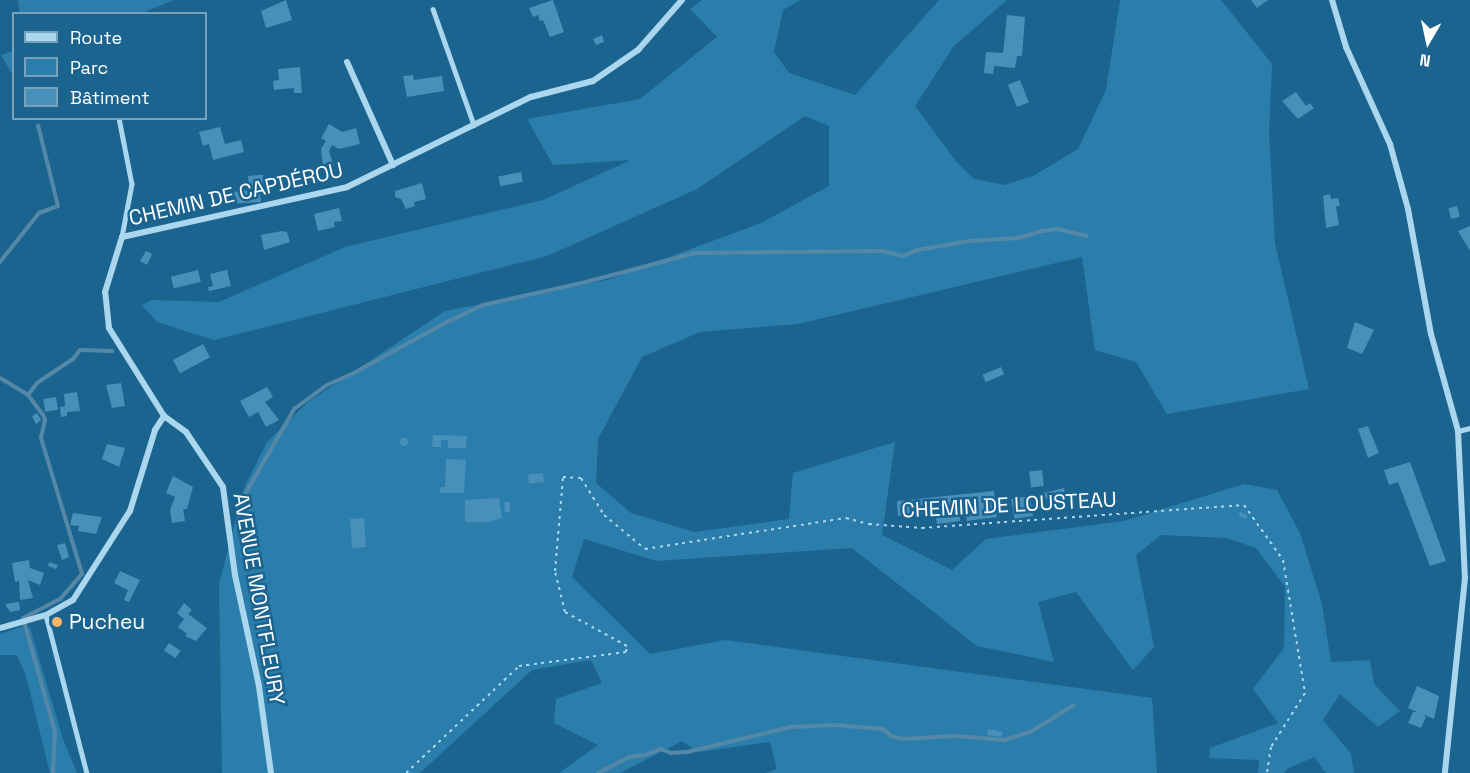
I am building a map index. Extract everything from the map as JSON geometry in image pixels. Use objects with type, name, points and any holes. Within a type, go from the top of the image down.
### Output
[{"type":"street","name":"CHEMIN DE CAPDÉROU","points":[[164,416],[109,328],[105,292],[122,237],[347,187],[531,97],[592,81],[638,50],[682,0]]},
{"type":"street","points":[[1332,0],[1346,46],[1390,144],[1408,209],[1431,334],[1458,431],[1466,578],[1445,773]]},
{"type":"street","points":[[348,62],[393,165]]},
{"type":"street","points":[[0,628],[46,615],[73,600],[130,511],[155,430],[164,416]]},
{"type":"street","name":"AVENUE MONTFLEURY","points":[[164,416],[186,432],[223,487],[235,575],[259,686],[271,773]]},
{"type":"lane","points":[[433,9],[474,125]]},
{"type":"lane","points":[[119,120],[132,184],[122,237]]},
{"type":"lane","points":[[1458,431],[1470,428]]},
{"type":"lane","points":[[46,615],[87,773]]},
{"type":"path","name":"CHEMIN DE LOUSTEAU","points":[[406,773],[519,666],[626,652],[627,646],[565,612],[555,571],[563,477],[581,478],[604,515],[645,549],[846,518],[869,524],[922,528],[1244,505],[1283,560],[1305,693],[1271,747],[1267,773]]},
{"type":"green space","points":[[18,0],[174,0],[144,12],[20,12]]},
{"type":"green space","points":[[702,0],[800,0],[783,10],[774,52],[789,73],[855,95],[939,0],[1007,0],[954,46],[915,106],[955,160],[974,179],[1005,185],[1033,176],[1078,149],[1106,90],[1120,0],[1221,0],[1272,64],[1269,133],[1275,243],[1309,389],[1167,414],[1136,362],[1095,350],[1082,257],[798,324],[700,332],[642,357],[598,439],[596,483],[631,513],[694,532],[789,519],[793,473],[895,442],[882,535],[952,570],[986,539],[1124,521],[1244,484],[1277,490],[1300,533],[1322,604],[1331,662],[1370,660],[1374,684],[1400,711],[1378,727],[1340,694],[1323,720],[1351,754],[1354,773],[1326,773],[1314,757],[1287,769],[1284,773],[1258,773],[1259,760],[1209,758],[1210,748],[1278,723],[1253,689],[1284,648],[1285,587],[1256,548],[1227,538],[1161,535],[1136,555],[1154,647],[1133,670],[1076,592],[1038,602],[1054,662],[977,646],[852,548],[657,561],[584,539],[572,577],[650,654],[725,640],[1152,698],[1157,773],[766,773],[777,769],[770,742],[699,752],[682,741],[620,773],[559,773],[598,745],[554,723],[556,699],[602,683],[591,660],[532,670],[420,773],[222,773],[219,584],[244,488],[267,442],[308,402],[445,311],[607,280],[761,223],[829,186],[829,126],[805,116],[697,189],[547,256],[214,340],[157,322],[142,305],[152,300],[219,302],[345,247],[543,200],[631,160],[553,165],[527,119],[640,99],[717,37],[690,9]]},
{"type":"green space","points":[[12,52],[12,74],[1,55]]},
{"type":"green space","points":[[21,627],[30,628],[63,739],[77,773],[50,773],[26,676],[17,655],[0,655],[0,634]]},
{"type":"building","points":[[286,0],[292,20],[266,28],[261,11]]},
{"type":"building","points":[[553,0],[564,32],[550,37],[543,20],[540,21],[538,15],[533,17],[529,8]]},
{"type":"building","points":[[1251,0],[1268,0],[1257,8]]},
{"type":"building","points":[[1007,15],[1025,17],[1022,56],[1017,56],[1015,68],[994,66],[993,74],[984,73],[986,52],[1003,53]]},
{"type":"building","points":[[602,35],[604,42],[596,45],[593,39]]},
{"type":"building","points":[[300,67],[302,93],[294,93],[294,88],[274,90],[273,81],[279,80],[278,69]]},
{"type":"building","points":[[413,75],[414,80],[442,76],[444,91],[407,97],[403,76]]},
{"type":"building","points":[[1020,80],[1029,102],[1017,107],[1008,85]]},
{"type":"building","points":[[1296,92],[1306,106],[1310,103],[1314,108],[1298,119],[1282,101]]},
{"type":"building","points":[[329,124],[342,132],[356,128],[360,144],[339,149],[332,145],[329,151],[334,166],[323,168],[321,149],[326,141],[321,138]]},
{"type":"building","points":[[220,127],[225,144],[241,140],[244,152],[213,160],[209,144],[203,146],[199,132]]},
{"type":"building","points":[[521,172],[523,182],[500,186],[498,176]]},
{"type":"building","points":[[263,175],[264,192],[260,193],[261,202],[232,204],[232,192],[249,190],[248,176]]},
{"type":"building","points":[[422,183],[426,199],[414,202],[415,206],[406,209],[401,199],[395,197],[395,191]]},
{"type":"building","points":[[1330,194],[1331,199],[1338,198],[1340,205],[1336,207],[1339,225],[1326,228],[1323,196]]},
{"type":"building","points":[[1457,206],[1460,217],[1451,219],[1448,208]]},
{"type":"building","points":[[339,208],[342,221],[334,222],[335,227],[318,231],[314,214]]},
{"type":"building","points":[[1470,226],[1470,251],[1458,231]]},
{"type":"building","points":[[287,232],[290,242],[264,250],[261,235]]},
{"type":"building","points":[[146,251],[152,254],[147,265],[140,261]]},
{"type":"building","points":[[198,270],[201,282],[174,288],[171,277]]},
{"type":"building","points":[[227,270],[231,286],[209,291],[208,287],[213,286],[210,274]]},
{"type":"building","points":[[1355,322],[1374,330],[1362,354],[1347,348]]},
{"type":"building","points":[[203,344],[210,357],[180,373],[173,360]]},
{"type":"building","points":[[1001,367],[1004,374],[986,382],[983,375]]},
{"type":"building","points":[[121,383],[125,406],[112,408],[106,385]]},
{"type":"building","points":[[267,387],[273,397],[265,402],[279,420],[266,427],[258,412],[249,417],[240,401]]},
{"type":"building","points":[[77,392],[80,411],[67,412],[67,416],[61,417],[60,407],[65,406],[64,394]]},
{"type":"building","points":[[56,397],[58,410],[45,412],[43,399]]},
{"type":"building","points":[[37,413],[41,420],[36,424],[32,416]]},
{"type":"building","points":[[1368,426],[1379,453],[1368,458],[1358,429]]},
{"type":"building","points":[[433,435],[467,436],[466,448],[448,448],[448,440],[441,440],[441,447],[432,447]]},
{"type":"building","points":[[404,438],[408,442],[404,446],[400,442]]},
{"type":"building","points":[[107,444],[125,448],[119,467],[102,459]]},
{"type":"building","points":[[446,459],[466,460],[464,493],[439,493],[441,487],[445,487]]},
{"type":"building","points":[[1410,462],[1446,561],[1430,566],[1398,482],[1389,485],[1384,470]]},
{"type":"building","points":[[1042,470],[1044,486],[1031,487],[1029,472]]},
{"type":"building","points":[[543,473],[544,482],[529,484],[528,475]]},
{"type":"building","points":[[173,476],[193,487],[187,509],[183,509],[185,521],[172,523],[170,510],[175,497],[166,493]]},
{"type":"building","points":[[1064,488],[1065,495],[1046,499],[1044,493]]},
{"type":"building","points":[[994,491],[997,517],[967,521],[966,514],[974,514],[973,505],[949,507],[950,516],[960,515],[960,521],[937,524],[935,512],[898,516],[897,501]]},
{"type":"building","points":[[1030,496],[1033,516],[1014,519],[1011,499]]},
{"type":"building","points":[[499,498],[502,518],[488,522],[465,522],[465,500]]},
{"type":"building","points":[[504,502],[510,502],[510,512],[505,512]]},
{"type":"building","points":[[1240,512],[1247,515],[1246,519],[1238,516]]},
{"type":"building","points":[[73,513],[102,517],[96,534],[78,531],[79,526],[70,525]]},
{"type":"building","points":[[364,518],[366,547],[352,548],[350,519]]},
{"type":"building","points":[[65,543],[69,557],[62,560],[57,545]]},
{"type":"building","points":[[29,560],[30,568],[44,573],[40,585],[28,580],[33,598],[20,600],[19,581],[15,582],[12,563]]},
{"type":"building","points":[[49,562],[58,565],[56,569],[48,566]]},
{"type":"building","points":[[120,571],[140,580],[129,602],[124,600],[128,590],[114,583]]},
{"type":"building","points":[[19,602],[20,610],[10,612],[5,604]]},
{"type":"building","points":[[184,603],[192,610],[188,614],[207,628],[196,641],[185,636],[187,634],[178,627],[184,619],[177,613]]},
{"type":"building","points":[[169,643],[181,651],[176,658],[164,650]]},
{"type":"building","points":[[1417,686],[1439,696],[1434,719],[1422,714],[1426,717],[1421,728],[1408,723],[1413,712],[1417,712],[1408,708]]},
{"type":"building","points":[[988,729],[1003,732],[1001,737],[987,735]]},
{"type":"waterway","points":[[0,262],[39,213],[58,206],[38,125]]},
{"type":"waterway","points":[[236,510],[294,409],[327,385],[483,305],[586,282],[695,253],[882,251],[903,256],[917,250],[970,241],[1018,238],[1058,229],[1086,236]]},
{"type":"waterway","points":[[28,395],[37,383],[73,359],[80,350],[112,351]]},
{"type":"waterway","points":[[0,378],[28,395],[43,415],[45,420],[41,438],[82,574],[60,599],[23,618],[55,732],[53,773]]},
{"type":"waterway","points":[[598,773],[629,757],[645,755],[661,749],[671,753],[687,752],[791,727],[835,725],[883,729],[891,736],[903,739],[955,736],[1005,740],[1032,731],[1074,705]]},
{"type":"place","name":"Pucheu","points":[[57,622]]}]
